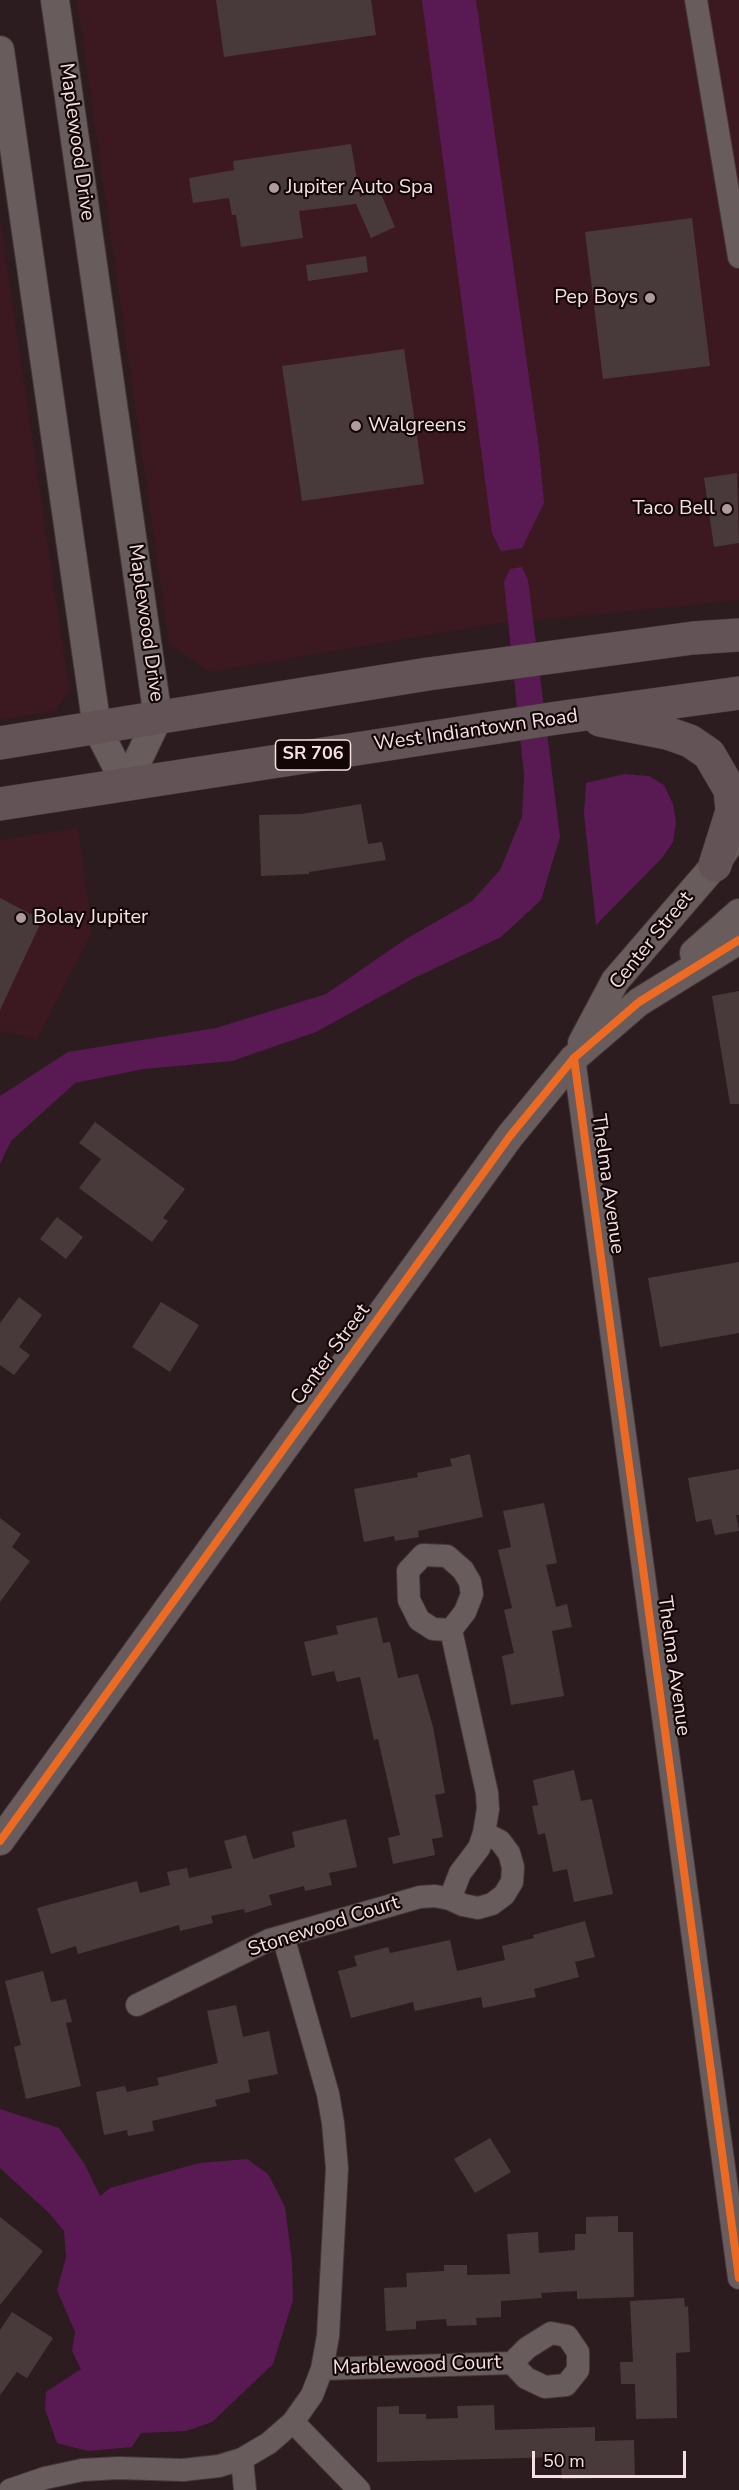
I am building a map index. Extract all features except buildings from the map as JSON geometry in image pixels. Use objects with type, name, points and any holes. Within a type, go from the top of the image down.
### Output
[{"type":"main road","points":[[0,743],[492,665],[693,638],[739,635]]},
{"type":"main road","name":"West Indiantown Road","points":[[0,804],[500,726],[739,693]]},
{"type":"main road","points":[[569,716],[667,733],[690,741],[709,754],[730,790],[732,811],[715,865]]},
{"type":"street","name":"Maplewood Drive","points":[[55,0],[158,718],[126,784]]},
{"type":"street","points":[[696,0],[739,254]]},
{"type":"street","points":[[0,50],[97,728],[126,784]]},
{"type":"street","name":"Center Street","points":[[0,1841],[510,1136],[573,1058],[615,981],[715,865],[739,830]]},
{"type":"street","points":[[639,1002],[739,913]]},
{"type":"street","name":"Center Street","points":[[573,1058],[639,1002],[739,940]]},
{"type":"street","name":"Thelma Avenue","points":[[573,1058],[739,2278]]},
{"type":"street","points":[[450,1899],[460,1874],[479,1848],[488,1809],[487,1793],[451,1630]]},
{"type":"street","name":"Stonewood Court","points":[[137,2006],[255,1946],[283,1936],[420,1897],[435,1896],[478,1908],[492,1904],[504,1895],[512,1882],[513,1867],[509,1853],[500,1841],[484,1833]]},
{"type":"street","points":[[10,2490],[45,2478],[82,2470],[202,2469],[242,2459],[269,2443],[293,2422],[312,2395],[322,2369],[328,2337],[337,2168],[328,2094],[283,1936]]},
{"type":"street","name":"Marblewood Court","points":[[322,2369],[512,2363]]},
{"type":"street","points":[[293,2422],[359,2490]]},
{"type":"street","points":[[242,2459],[245,2490]]},
{"type":"shaded area","points":[[77,0],[739,0],[739,600],[492,624],[209,672],[169,643]]},
{"type":"shaded area","points":[[422,0],[476,0],[539,449],[544,503],[522,548],[501,551],[492,533]]},
{"type":"shaded area","points":[[0,219],[69,689],[55,711],[0,719]]},
{"type":"shaded area","points":[[522,567],[528,580],[560,837],[541,900],[501,937],[412,979],[316,1032],[232,1061],[143,1069],[75,1083],[11,1141],[0,1164],[0,1096],[68,1052],[216,1028],[326,994],[406,939],[472,901],[500,870],[522,817],[524,775],[504,582],[510,569]]},
{"type":"shaded area","points":[[624,774],[649,776],[664,785],[673,804],[676,822],[673,842],[662,858],[596,925],[584,814],[586,783]]},
{"type":"shaded area","points":[[78,828],[92,932],[37,1039],[2,1031],[0,1035],[0,840]]},
{"type":"shaded area","points":[[0,2109],[59,2128],[84,2163],[100,2196],[110,2188],[199,2163],[247,2159],[268,2174],[285,2207],[292,2262],[293,2300],[273,2364],[212,2422],[186,2431],[141,2433],[132,2447],[88,2451],[57,2443],[45,2409],[46,2392],[81,2369],[72,2351],[75,2332],[57,2290],[66,2257],[64,2231],[49,2213],[0,2168]]},
{"type":"cycle path","points":[[0,1841],[510,1136],[574,1058],[639,1002],[739,940]]},
{"type":"cycle path","points":[[574,1058],[739,2278]]},
{"type":"place","name":"Jupiter Auto Spa","points":[[274,188]]},
{"type":"place","name":"Pep Boys","points":[[650,298]]},
{"type":"place","name":"Walgreens","points":[[356,426]]},
{"type":"place","name":"Taco Bell","points":[[727,509]]},
{"type":"place","name":"Bolay Jupiter","points":[[21,918]]}]
